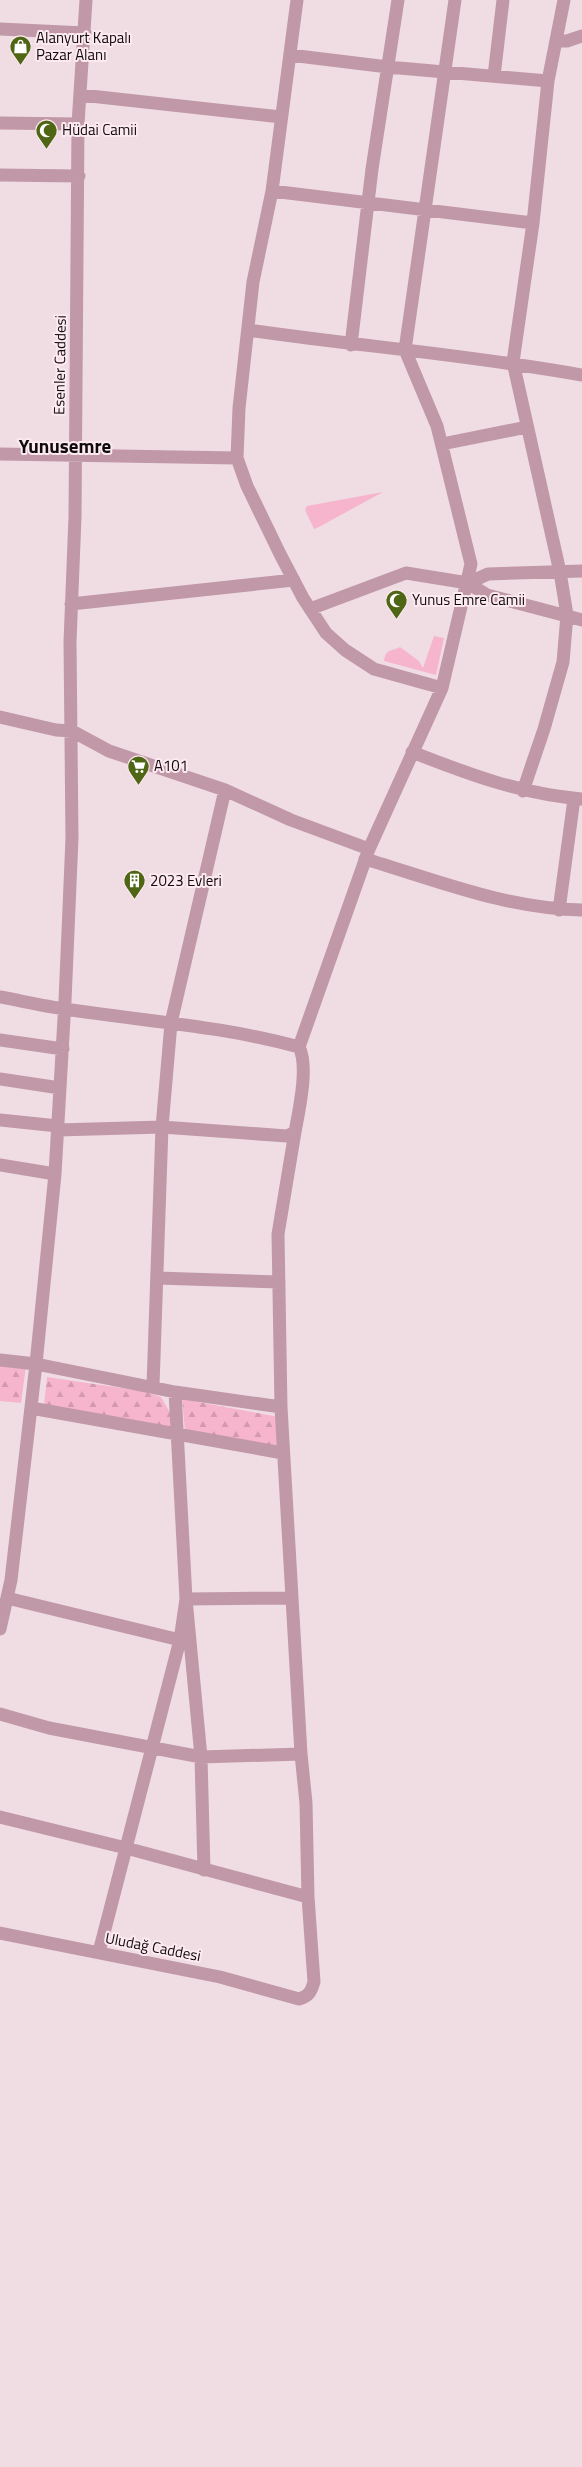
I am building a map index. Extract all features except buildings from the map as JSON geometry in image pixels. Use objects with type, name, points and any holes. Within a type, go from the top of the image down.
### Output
[{"type":"street","name":"Esenler Caddesi","points":[[0,1629],[7,1598],[36,1364],[55,1174],[63,1049],[72,838],[72,731],[70,690],[79,176],[78,124],[86,0]]},
{"type":"street","points":[[297,0],[272,191],[253,282],[239,408],[237,458],[247,486],[294,580],[310,609],[326,632],[345,650],[374,669],[442,688]]},
{"type":"street","points":[[351,345],[368,204],[398,0]]},
{"type":"street","points":[[299,1047],[367,854],[442,688],[471,564],[442,444],[405,350],[443,72],[455,0]]},
{"type":"street","points":[[494,76],[503,0]]},
{"type":"street","points":[[523,791],[544,729],[563,662],[567,615],[560,572],[512,362],[533,223],[548,81],[564,0]]},
{"type":"street","points":[[0,29],[85,33]]},
{"type":"street","points":[[556,41],[567,41],[582,36]]},
{"type":"street","points":[[290,55],[388,67],[548,81]]},
{"type":"street","points":[[81,95],[281,118]]},
{"type":"street","points":[[0,123],[78,124]]},
{"type":"street","points":[[0,175],[79,176]]},
{"type":"street","points":[[272,191],[368,204],[533,223]]},
{"type":"street","points":[[248,330],[351,345],[512,362],[582,375]]},
{"type":"street","points":[[442,444],[527,427]]},
{"type":"street","points":[[0,454],[74,454],[237,458]]},
{"type":"street","points":[[468,582],[488,574],[582,571]]},
{"type":"street","points":[[310,609],[406,573],[468,582],[487,595],[582,620]]},
{"type":"street","points":[[71,604],[294,580]]},
{"type":"street","points":[[0,717],[56,730],[72,731],[109,751],[225,790],[367,854],[507,902],[559,910],[582,910]]},
{"type":"street","points":[[412,752],[482,780],[523,791],[578,799],[559,910]]},
{"type":"street","points":[[153,1386],[162,1127],[171,1023],[225,790]]},
{"type":"street","points":[[0,997],[65,1009],[171,1023],[278,1041],[299,1047],[304,1056],[299,1110],[294,1132],[278,1234],[283,1453],[301,1754],[306,1803],[308,1897],[126,1848],[0,1817]]},
{"type":"street","points":[[0,1040],[63,1049]]},
{"type":"street","points":[[0,1079],[60,1088]]},
{"type":"street","points":[[0,1120],[58,1128],[162,1127],[287,1136],[294,1132]]},
{"type":"street","points":[[0,1165],[55,1174]]},
{"type":"street","points":[[157,1278],[279,1282]]},
{"type":"street","points":[[0,1360],[36,1364],[153,1386],[175,1392],[281,1407]]},
{"type":"street","points":[[175,1392],[186,1600],[201,1757],[204,1870]]},
{"type":"street","points":[[31,1408],[283,1453]]},
{"type":"street","points":[[7,1598],[180,1640]]},
{"type":"street","points":[[186,1600],[292,1598]]},
{"type":"street","points":[[99,1952],[180,1640],[186,1600]]},
{"type":"street","points":[[0,1714],[49,1728],[152,1749],[201,1757],[301,1754]]},
{"type":"street","name":"Uludağ Caddesi","points":[[0,1933],[220,1977],[299,1999],[306,1997],[311,1992],[314,1982],[308,1897]]},
{"type":"green space","points":[[383,492],[314,529],[305,510],[307,506]]},
{"type":"green space","points":[[434,636],[444,638],[436,675],[384,661],[386,654],[389,651],[400,647],[419,661],[423,668]]},
{"type":"green space","points":[[0,1364],[26,1366],[21,1403],[0,1401]]},
{"type":"green space","points":[[47,1377],[142,1391],[161,1397],[172,1416],[170,1427],[44,1405]]},
{"type":"green space","points":[[182,1399],[279,1417],[279,1446],[185,1431]]},
{"type":"place","name":"Alanyurt Kapalı Pazar Alanı","points":[[20,66]]},
{"type":"place","name":"Hüdai Camii","points":[[47,150]]},
{"type":"place","name":"Yunus Emre Camii","points":[[396,620]]},
{"type":"place","name":"A101","points":[[138,786]]},
{"type":"place","name":"2023 Evleri","points":[[134,900]]},
{"type":"district","name":"Yunusemre","points":[[65,446]]}]
